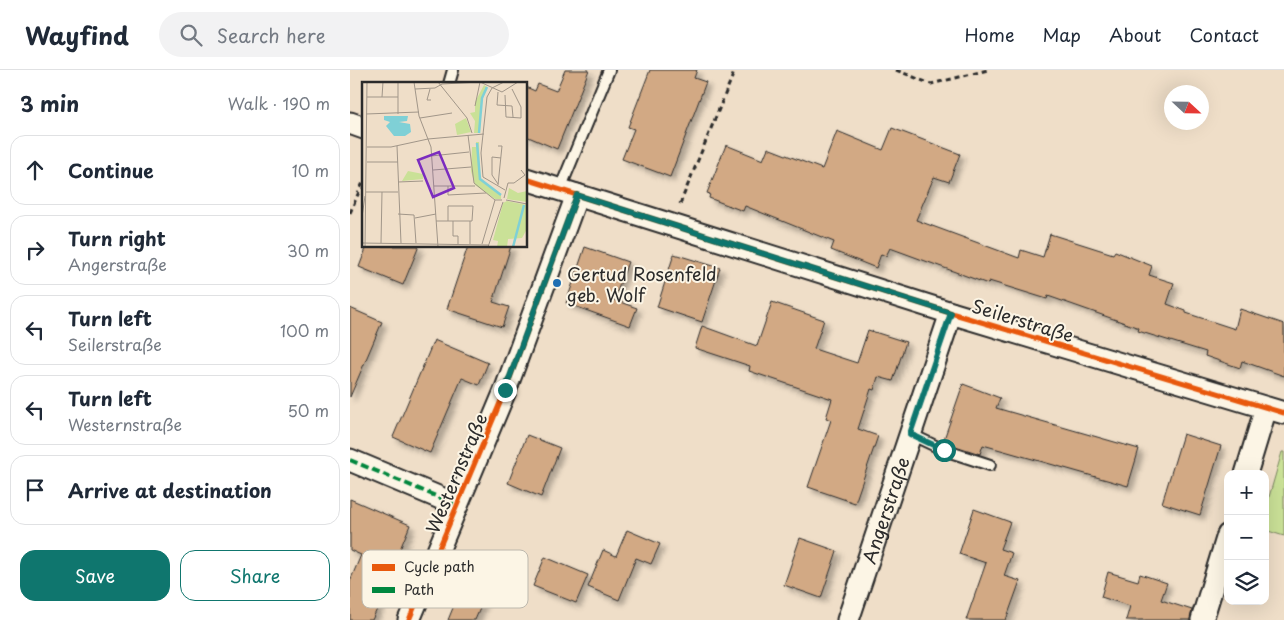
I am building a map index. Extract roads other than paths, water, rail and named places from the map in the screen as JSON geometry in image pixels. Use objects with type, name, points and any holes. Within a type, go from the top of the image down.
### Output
[{"type":"street","points":[[350,123],[362,127]]},
{"type":"street","name":"Seilerstraße","points":[[528,180],[951,313],[1275,410]]},
{"type":"street","name":"Westernstraße","points":[[438,550],[505,390],[568,192]]},
{"type":"street","name":"Angerstraße","points":[[848,620],[951,313]]},
{"type":"street","points":[[1248,470],[1275,410]]},
{"type":"street","points":[[350,460],[457,505]]},
{"type":"street","points":[[1202,620],[1224,549]]},
{"type":"street","name":"Westernstraße","points":[[409,620],[414,608]]},
{"type":"lane","points":[[568,192],[610,70]]},
{"type":"lane","points":[[910,434],[944,450],[990,465]]},
{"type":"place","name":"Gertud Rosenfeld geb. Wolf","points":[[557,283]]}]
